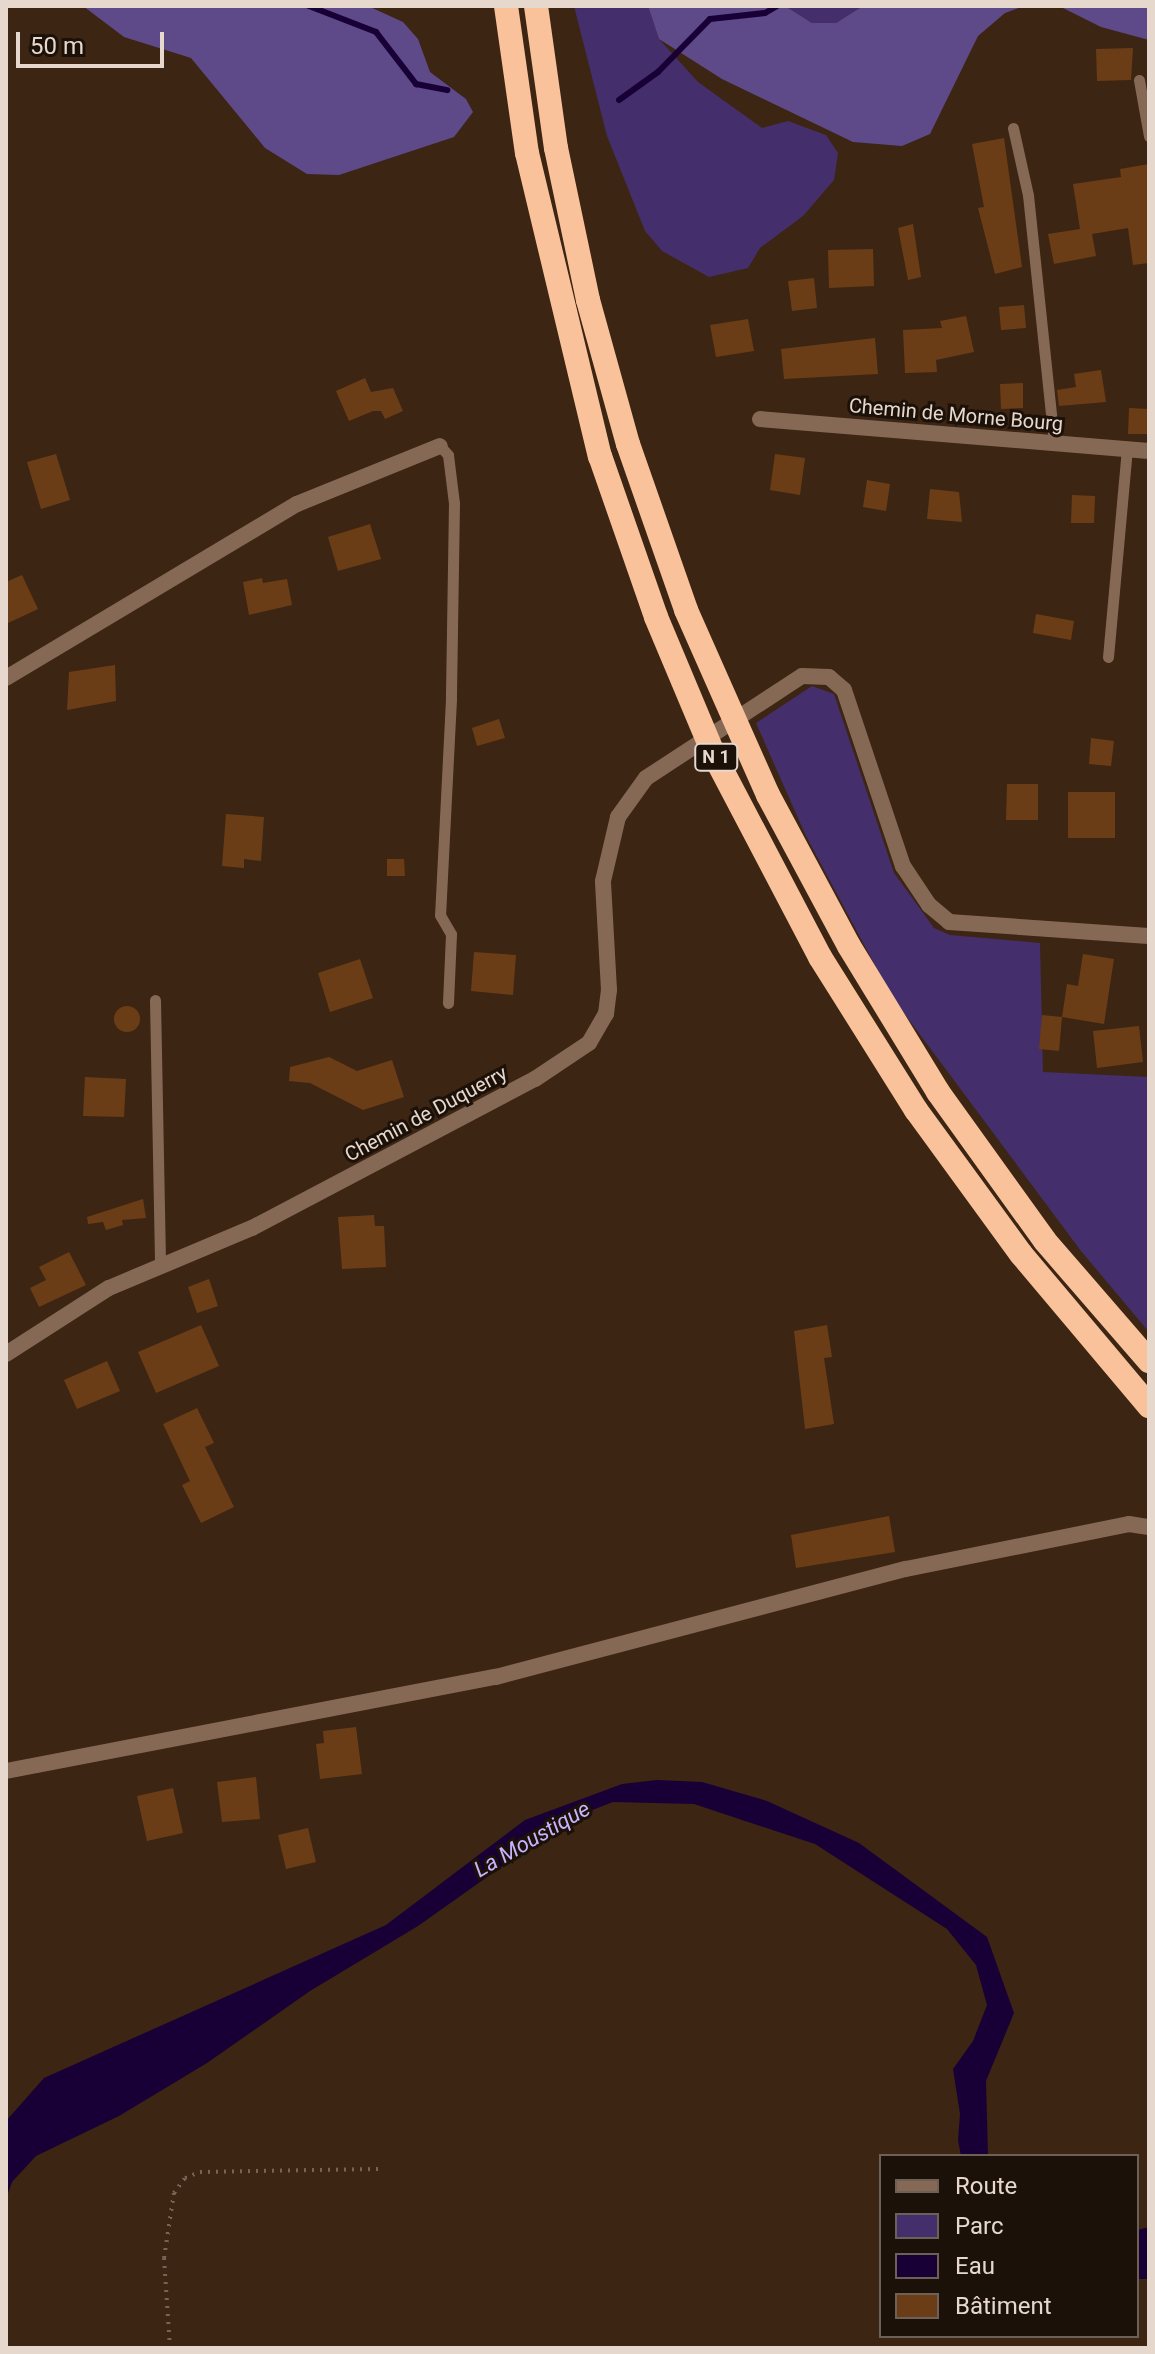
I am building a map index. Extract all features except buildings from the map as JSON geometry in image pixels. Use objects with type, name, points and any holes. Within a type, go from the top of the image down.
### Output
[{"type":"highway","name":"N 1","points":[[506,6],[527,153],[600,456],[656,617],[714,755],[820,957],[916,1110],[1021,1254],[1149,1406]]},
{"type":"highway","name":"N 1","points":[[536,6],[572,224],[628,444],[686,610],[768,795],[849,946],[938,1092],[1045,1241],[1149,1361]]},
{"type":"street","name":"Chemin de Morne Bourg","points":[[760,419],[1149,451]]},
{"type":"street","points":[[6,678],[297,504],[440,446]]},
{"type":"street","name":"Chemin de Duquerry","points":[[6,1354],[109,1288],[204,1252],[535,1079],[589,1043],[606,1014],[609,990],[605,856],[627,801],[666,763],[802,676],[829,677],[844,690],[903,866],[929,905],[949,922],[1149,936]]},
{"type":"street","points":[[6,1771],[496,1677],[906,1569],[1129,1524],[1149,1527]]},
{"type":"lane","points":[[1139,80],[1149,136]]},
{"type":"lane","points":[[1013,128],[1028,195],[1054,443]]},
{"type":"lane","points":[[440,446],[448,455],[454,503],[451,713],[440,915],[451,934],[448,1003]]},
{"type":"lane","points":[[1108,657],[1127,450]]},
{"type":"lane","points":[[155,1000],[160,1268]]},
{"type":"path","points":[[170,2348],[164,2258],[174,2193],[185,2178],[200,2172],[378,2169]]},
{"type":"green space","points":[[574,6],[648,6],[659,39],[698,82],[762,128],[788,121],[826,135],[838,153],[834,180],[803,216],[760,248],[748,268],[709,277],[662,251],[645,231],[607,136]]},
{"type":"green space","points":[[785,6],[863,6],[836,23],[812,23]]},
{"type":"green space","points":[[812,686],[834,694],[894,873],[934,928],[950,935],[1040,943],[1043,1072],[1149,1077],[1149,1332],[1081,1251],[892,997],[806,836],[756,723]]},
{"type":"shaded area","points":[[83,6],[368,6],[403,22],[418,39],[430,72],[466,99],[473,112],[454,137],[339,175],[307,174],[265,148],[191,58],[124,37]]},
{"type":"shaded area","points":[[648,6],[785,6],[812,23],[836,23],[863,6],[1024,6],[1005,13],[978,36],[930,134],[902,146],[853,142],[722,79],[659,39]]},
{"type":"shaded area","points":[[1059,6],[1149,6],[1149,40],[1101,27]]},
{"type":"water","name":"La Moustique","points":[[657,1780],[702,1782],[767,1801],[859,1843],[987,1937],[1014,2013],[986,2081],[988,2154],[961,2154],[958,2140],[960,2114],[953,2069],[973,2041],[987,2005],[976,1965],[947,1929],[815,1844],[694,1804],[613,1802],[569,1819],[418,1926],[310,1991],[207,2063],[119,2116],[36,2156],[12,2182],[6,2199],[6,2121],[44,2078],[386,1925],[525,1820],[622,1784]]},
{"type":"water","points":[[1149,2227],[1149,2279],[1139,2279],[1139,2230]]},
{"type":"waterway","points":[[309,6],[376,32],[416,84],[447,90]]},
{"type":"waterway","points":[[619,100],[658,72],[710,19],[765,13],[777,6]]}]
